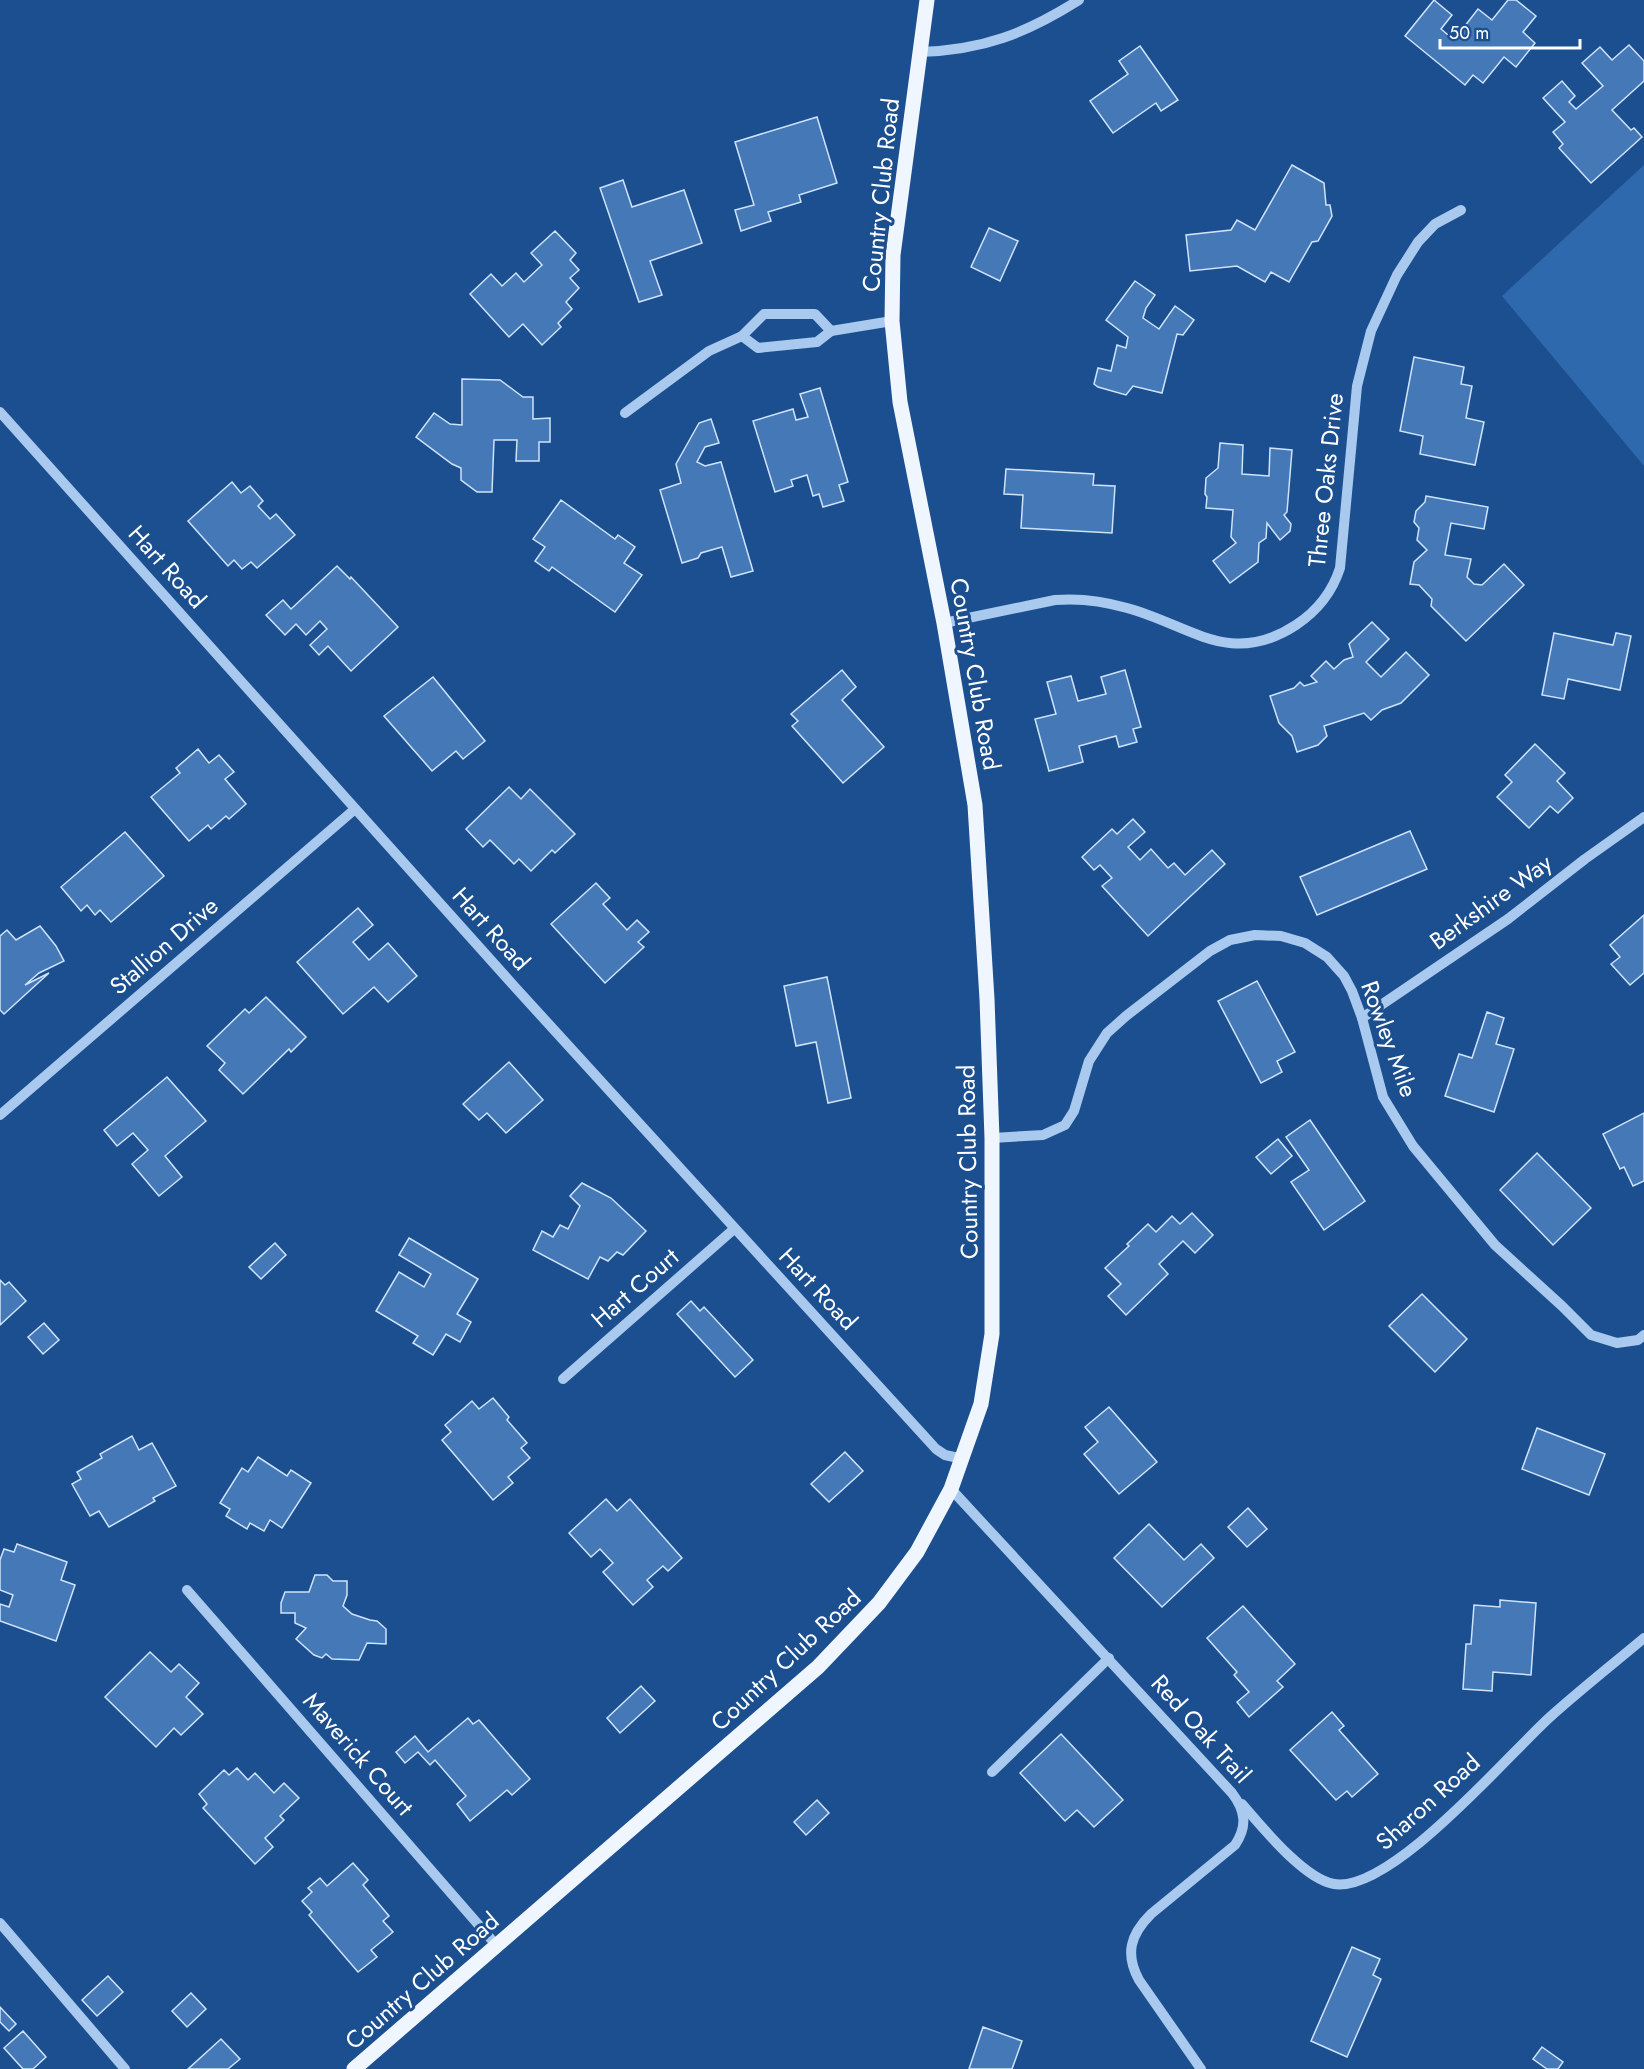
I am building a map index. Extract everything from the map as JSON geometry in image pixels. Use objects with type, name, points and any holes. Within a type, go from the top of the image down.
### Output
[{"type":"main road","name":"Country Club Road","points":[[354,2069],[818,1667],[886,1594],[917,1552],[951,1489],[981,1404],[992,1334],[992,1138],[987,999],[975,805],[944,623],[900,402],[892,321],[893,255],[927,0]]},
{"type":"street","points":[[920,52],[958,50],[1004,39],[1034,26],[1079,0]]},
{"type":"street","name":"Three Oaks Drive","points":[[944,623],[1054,600],[1072,599],[1128,608],[1205,638],[1231,644],[1246,644],[1274,637],[1313,612],[1330,591],[1340,568],[1357,386],[1371,331],[1397,275],[1418,242],[1435,224],[1461,210]]},
{"type":"street","points":[[625,413],[708,351],[742,336],[764,314],[815,314],[831,332]]},
{"type":"street","points":[[742,336],[758,348],[817,342],[831,332],[892,321]]},
{"type":"street","name":"Hart Road","points":[[0,412],[734,1229],[936,1449],[945,1455],[963,1459]]},
{"type":"street","name":"Stallion Drive","points":[[0,1115],[355,809]]},
{"type":"street","name":"Berkshire Way","points":[[1362,1018],[1508,919],[1644,817]]},
{"type":"street","name":"Rowley Mile","points":[[992,1138],[1043,1135],[1065,1125],[1074,1110],[1089,1061],[1107,1033],[1125,1016],[1210,951],[1230,940],[1255,935],[1281,936],[1305,944],[1327,957],[1344,976],[1352,990],[1362,1018],[1383,1097],[1413,1146],[1495,1245],[1591,1335],[1617,1343],[1638,1340],[1644,1335]]},
{"type":"street","name":"Hart Court","points":[[563,1379],[734,1229]]},
{"type":"street","name":"Red Oak Trail","points":[[951,1489],[1232,1793],[1242,1809],[1243,1831],[1239,1838],[1229,1850],[1145,1920],[1134,1936],[1131,1946],[1132,1967],[1139,1980],[1201,2069]]},
{"type":"street","name":"Maverick Court","points":[[187,1590],[497,1946]]},
{"type":"street","name":"Sharon Road","points":[[1232,1793],[1263,1828],[1317,1878],[1334,1884],[1366,1879],[1398,1860],[1446,1819],[1550,1717],[1644,1638]]},
{"type":"street","points":[[992,1772],[1109,1658]]},
{"type":"street","points":[[0,1923],[125,2069]]},
{"type":"shaded area","points":[[1644,165],[1644,466],[1502,296]]},
{"type":"building","points":[[1434,0],[1452,15],[1441,29],[1454,40],[1478,9],[1492,20],[1508,0],[1516,0],[1536,16],[1523,32],[1535,43],[1516,67],[1504,57],[1483,83],[1473,75],[1465,85],[1405,36]]},
{"type":"building","points":[[1629,45],[1644,61],[1644,81],[1612,110],[1631,130],[1634,128],[1642,137],[1591,183],[1559,148],[1563,144],[1553,132],[1565,122],[1543,98],[1562,81],[1575,96],[1569,102],[1576,109],[1603,86],[1582,63],[1600,47],[1612,60]]},
{"type":"building","points":[[1140,46],[1178,100],[1161,111],[1156,103],[1113,133],[1090,101],[1128,74],[1119,61]]},
{"type":"building","points":[[817,117],[837,183],[799,195],[801,202],[768,212],[771,221],[741,231],[735,210],[754,205],[735,142]]},
{"type":"building","points":[[1292,165],[1324,183],[1326,205],[1330,205],[1332,216],[1318,241],[1312,242],[1289,282],[1271,272],[1265,282],[1237,266],[1190,271],[1186,235],[1231,230],[1237,220],[1255,230]]},
{"type":"building","points":[[623,180],[632,207],[684,190],[702,243],[650,261],[662,295],[639,302],[600,188]]},
{"type":"building","points":[[989,228],[1018,241],[1000,281],[971,267]]},
{"type":"building","points":[[555,231],[576,253],[570,260],[579,270],[570,278],[579,288],[566,302],[572,309],[558,323],[561,327],[542,345],[523,324],[509,337],[470,294],[491,274],[502,286],[516,273],[524,282],[542,265],[531,253]]},
{"type":"building","points":[[1135,281],[1155,295],[1146,308],[1143,318],[1159,329],[1175,306],[1194,320],[1183,335],[1177,334],[1162,393],[1133,386],[1126,395],[1094,384],[1098,368],[1111,371],[1117,345],[1126,348],[1128,337],[1106,320]]},
{"type":"building","points":[[1414,357],[1464,367],[1461,384],[1472,386],[1466,418],[1484,422],[1475,465],[1420,454],[1423,436],[1400,431]]},
{"type":"building","points":[[462,379],[500,380],[523,397],[533,397],[533,419],[550,418],[550,442],[539,442],[539,461],[516,461],[517,440],[494,440],[492,492],[477,492],[461,480],[461,468],[452,464],[416,437],[434,413],[450,424],[462,425]]},
{"type":"building","points":[[820,388],[848,482],[839,485],[844,501],[823,507],[819,494],[813,496],[807,475],[791,480],[793,486],[775,492],[753,421],[793,409],[796,420],[808,417],[800,394]]},
{"type":"building","points":[[711,419],[719,443],[705,447],[697,462],[705,466],[721,462],[753,571],[731,577],[722,547],[701,553],[698,558],[682,563],[660,490],[681,483],[676,464],[699,423]]},
{"type":"building","points":[[1220,443],[1243,445],[1242,474],[1269,476],[1270,448],[1292,450],[1287,512],[1284,515],[1291,524],[1290,531],[1280,540],[1267,523],[1266,538],[1259,543],[1258,562],[1230,583],[1213,561],[1236,543],[1231,537],[1233,510],[1206,508],[1205,494],[1206,478],[1218,468]]},
{"type":"building","points":[[1006,469],[1094,474],[1093,485],[1115,486],[1112,533],[1021,528],[1023,495],[1004,494]]},
{"type":"building","points":[[232,482],[241,493],[250,486],[263,501],[258,506],[270,519],[276,514],[295,535],[257,568],[251,562],[242,569],[234,560],[228,566],[188,521]]},
{"type":"building","points":[[1426,496],[1488,507],[1484,529],[1451,523],[1445,555],[1471,559],[1467,577],[1474,584],[1482,585],[1504,564],[1524,585],[1466,641],[1431,606],[1432,599],[1419,585],[1410,584],[1414,562],[1427,550],[1417,540],[1419,528],[1414,522],[1416,511],[1425,502]]},
{"type":"building","points":[[561,500],[615,539],[618,535],[635,547],[624,563],[642,575],[615,612],[552,567],[549,571],[535,561],[545,547],[533,539]]},
{"type":"building","points":[[337,566],[350,579],[351,577],[398,627],[351,671],[328,646],[319,655],[310,645],[327,629],[320,621],[306,635],[296,624],[285,635],[266,615],[283,600],[291,609]]},
{"type":"building","points":[[1372,622],[1389,639],[1366,662],[1381,677],[1406,652],[1429,675],[1401,703],[1382,710],[1371,720],[1364,713],[1324,726],[1327,736],[1318,745],[1297,752],[1292,736],[1279,723],[1270,696],[1294,688],[1300,682],[1304,686],[1317,682],[1311,676],[1326,661],[1334,669],[1344,660],[1353,657],[1349,644]]},
{"type":"building","points":[[1554,633],[1613,645],[1616,633],[1631,636],[1620,690],[1568,679],[1564,699],[1542,695]]},
{"type":"building","points":[[842,670],[856,687],[842,700],[884,747],[843,783],[792,726],[798,721],[791,714]]},
{"type":"building","points":[[1125,670],[1141,727],[1133,729],[1137,742],[1119,747],[1116,736],[1079,746],[1083,762],[1049,771],[1035,719],[1056,714],[1047,682],[1071,676],[1078,701],[1106,694],[1101,677]]},
{"type":"building","points":[[433,677],[485,741],[463,759],[456,751],[432,771],[384,716]]},
{"type":"building","points":[[1535,744],[1565,773],[1557,781],[1573,798],[1558,813],[1550,806],[1529,828],[1497,797],[1512,782],[1505,775]]},
{"type":"building","points":[[198,749],[209,763],[219,755],[234,772],[225,779],[246,804],[229,819],[226,816],[211,829],[208,825],[189,841],[151,797],[180,773],[176,768]]},
{"type":"building","points":[[509,787],[521,799],[530,789],[575,834],[555,853],[552,850],[531,871],[519,859],[514,864],[490,840],[483,847],[466,829]]},
{"type":"building","points":[[1133,819],[1145,832],[1128,847],[1140,860],[1151,849],[1168,868],[1174,863],[1185,875],[1212,850],[1225,864],[1148,936],[1102,886],[1112,878],[1100,865],[1094,870],[1082,857],[1112,829],[1117,834]]},
{"type":"building","points":[[1410,831],[1427,869],[1317,915],[1300,877]]},
{"type":"building","points":[[125,832],[164,876],[111,922],[100,910],[95,915],[87,905],[81,911],[61,887]]},
{"type":"building","points":[[596,883],[610,898],[603,904],[627,930],[637,920],[649,932],[638,942],[644,947],[605,983],[551,924]]},
{"type":"building","points":[[358,908],[373,925],[353,942],[369,960],[388,943],[417,976],[388,1002],[374,987],[343,1014],[297,962]]},
{"type":"building","points":[[1644,915],[1644,973],[1630,985],[1611,964],[1620,957],[1610,945]]},
{"type":"building","points":[[40,926],[56,946],[64,961],[39,973],[25,985],[49,973],[4,1014],[0,1010],[0,936],[7,930],[16,940]]},
{"type":"building","points":[[827,977],[851,1098],[828,1103],[816,1042],[796,1046],[784,986]]},
{"type":"building","points":[[1257,981],[1295,1052],[1277,1061],[1282,1072],[1261,1083],[1218,1001]]},
{"type":"building","points":[[266,997],[306,1037],[291,1052],[289,1049],[243,1094],[219,1070],[225,1063],[207,1046],[245,1009],[249,1013]]},
{"type":"building","points":[[1487,1012],[1504,1018],[1496,1044],[1514,1049],[1494,1112],[1445,1096],[1459,1054],[1472,1058]]},
{"type":"building","points":[[509,1062],[543,1100],[506,1133],[487,1113],[479,1120],[463,1104]]},
{"type":"building","points":[[167,1077],[206,1121],[165,1156],[182,1177],[159,1196],[132,1164],[148,1150],[133,1133],[117,1146],[104,1130]]},
{"type":"building","points":[[1644,1113],[1644,1181],[1633,1186],[1624,1167],[1620,1169],[1603,1134]]},
{"type":"building","points":[[1310,1120],[1365,1201],[1324,1230],[1291,1182],[1309,1170],[1286,1137]]},
{"type":"building","points":[[1278,1139],[1292,1156],[1271,1174],[1256,1157]]},
{"type":"building","points":[[1537,1153],[1591,1208],[1553,1245],[1500,1190]]},
{"type":"building","points":[[582,1183],[611,1198],[646,1231],[623,1255],[617,1252],[608,1261],[600,1257],[588,1279],[533,1250],[542,1231],[553,1237],[560,1225],[568,1229],[580,1206],[570,1196]]},
{"type":"building","points":[[1192,1213],[1213,1235],[1195,1253],[1183,1241],[1159,1264],[1168,1274],[1126,1315],[1108,1296],[1121,1284],[1105,1268],[1148,1224],[1156,1232],[1172,1216],[1180,1224]]},
{"type":"building","points":[[409,1238],[478,1279],[457,1314],[471,1322],[460,1342],[446,1334],[433,1355],[413,1343],[418,1336],[376,1311],[399,1272],[424,1287],[431,1274],[399,1255]]},
{"type":"building","points":[[275,1243],[286,1255],[261,1279],[249,1267]]},
{"type":"building","points":[[0,1280],[5,1285],[9,1282],[26,1301],[0,1325]]},
{"type":"building","points":[[1422,1294],[1467,1339],[1435,1372],[1389,1326]]},
{"type":"building","points":[[691,1301],[700,1311],[704,1307],[753,1360],[735,1377],[677,1314]]},
{"type":"building","points":[[44,1323],[59,1340],[43,1354],[28,1337]]},
{"type":"building","points":[[493,1398],[509,1417],[507,1420],[527,1443],[521,1448],[530,1458],[508,1477],[513,1483],[493,1500],[442,1440],[451,1432],[445,1425],[472,1401],[479,1409]]},
{"type":"building","points":[[1109,1407],[1157,1462],[1119,1494],[1084,1454],[1098,1442],[1085,1427]]},
{"type":"building","points":[[1537,1428],[1605,1454],[1589,1495],[1522,1469]]},
{"type":"building","points":[[132,1436],[139,1450],[152,1443],[176,1486],[153,1498],[155,1501],[109,1527],[99,1511],[90,1516],[72,1484],[81,1479],[77,1472],[102,1458],[100,1454]]},
{"type":"building","points":[[845,1452],[863,1471],[829,1502],[811,1484]]},
{"type":"building","points":[[258,1457],[287,1476],[291,1470],[311,1483],[282,1528],[270,1520],[264,1531],[250,1523],[247,1529],[226,1516],[230,1509],[220,1503],[242,1468],[248,1472]]},
{"type":"building","points":[[606,1499],[617,1511],[630,1499],[682,1558],[668,1571],[663,1566],[647,1580],[653,1587],[633,1605],[603,1572],[613,1563],[600,1549],[591,1557],[569,1533]]},
{"type":"building","points":[[1248,1508],[1267,1529],[1247,1547],[1228,1527]]},
{"type":"building","points":[[1149,1524],[1184,1560],[1201,1544],[1214,1558],[1162,1607],[1114,1558]]},
{"type":"building","points":[[17,1544],[67,1562],[61,1580],[75,1585],[56,1641],[0,1621],[0,1604],[9,1607],[13,1595],[0,1590],[0,1560],[4,1549],[14,1552]]},
{"type":"building","points":[[315,1575],[327,1575],[333,1581],[347,1581],[347,1595],[343,1606],[352,1614],[377,1621],[386,1629],[386,1644],[367,1643],[359,1660],[332,1659],[326,1654],[322,1658],[314,1655],[296,1639],[306,1628],[295,1623],[295,1613],[281,1613],[281,1603],[285,1592],[309,1592]]},
{"type":"building","points":[[1500,1600],[1536,1603],[1531,1675],[1493,1672],[1492,1691],[1463,1689],[1466,1644],[1471,1644],[1474,1605],[1500,1607]]},
{"type":"building","points":[[1243,1606],[1295,1664],[1277,1681],[1283,1687],[1249,1717],[1237,1702],[1249,1692],[1234,1675],[1237,1672],[1207,1638]]},
{"type":"building","points":[[150,1652],[171,1672],[179,1664],[199,1683],[186,1697],[203,1714],[181,1735],[174,1728],[156,1747],[105,1697]]},
{"type":"building","points":[[641,1686],[655,1701],[620,1733],[607,1718]]},
{"type":"building","points":[[1332,1712],[1344,1726],[1339,1730],[1378,1774],[1352,1797],[1347,1791],[1336,1800],[1290,1750]]},
{"type":"building","points":[[468,1718],[473,1724],[479,1720],[530,1779],[512,1795],[507,1790],[470,1821],[457,1804],[466,1796],[435,1760],[430,1765],[418,1752],[405,1763],[396,1752],[415,1736],[428,1752]]},
{"type":"building","points":[[1061,1734],[1123,1800],[1094,1827],[1077,1810],[1065,1821],[1020,1773]]},
{"type":"building","points":[[237,1768],[248,1780],[255,1773],[274,1793],[284,1783],[299,1798],[280,1816],[284,1820],[265,1838],[273,1847],[255,1864],[203,1808],[207,1804],[199,1794],[224,1770],[229,1775]]},
{"type":"building","points":[[817,1800],[829,1813],[806,1835],[794,1822]]},
{"type":"building","points":[[353,1863],[368,1880],[363,1885],[389,1916],[383,1921],[393,1932],[371,1950],[377,1957],[358,1972],[309,1915],[312,1912],[302,1901],[312,1892],[308,1888],[320,1878],[327,1886]]},
{"type":"building","points":[[1352,1947],[1380,1959],[1373,1975],[1381,1979],[1347,2057],[1311,2041]]},
{"type":"building","points":[[108,1976],[123,1992],[97,2016],[82,2000]]},
{"type":"building","points":[[191,1993],[206,2009],[187,2027],[172,2011]]},
{"type":"building","points":[[0,2007],[16,2024],[9,2031],[0,2022]]},
{"type":"building","points":[[983,2027],[1022,2041],[1012,2069],[969,2069]]},
{"type":"building","points":[[23,2031],[46,2057],[33,2069],[23,2069],[4,2048]]},
{"type":"building","points":[[221,2039],[240,2059],[228,2069],[188,2069]]},
{"type":"building","points":[[1542,2047],[1563,2062],[1558,2069],[1547,2069],[1533,2059]]}]
